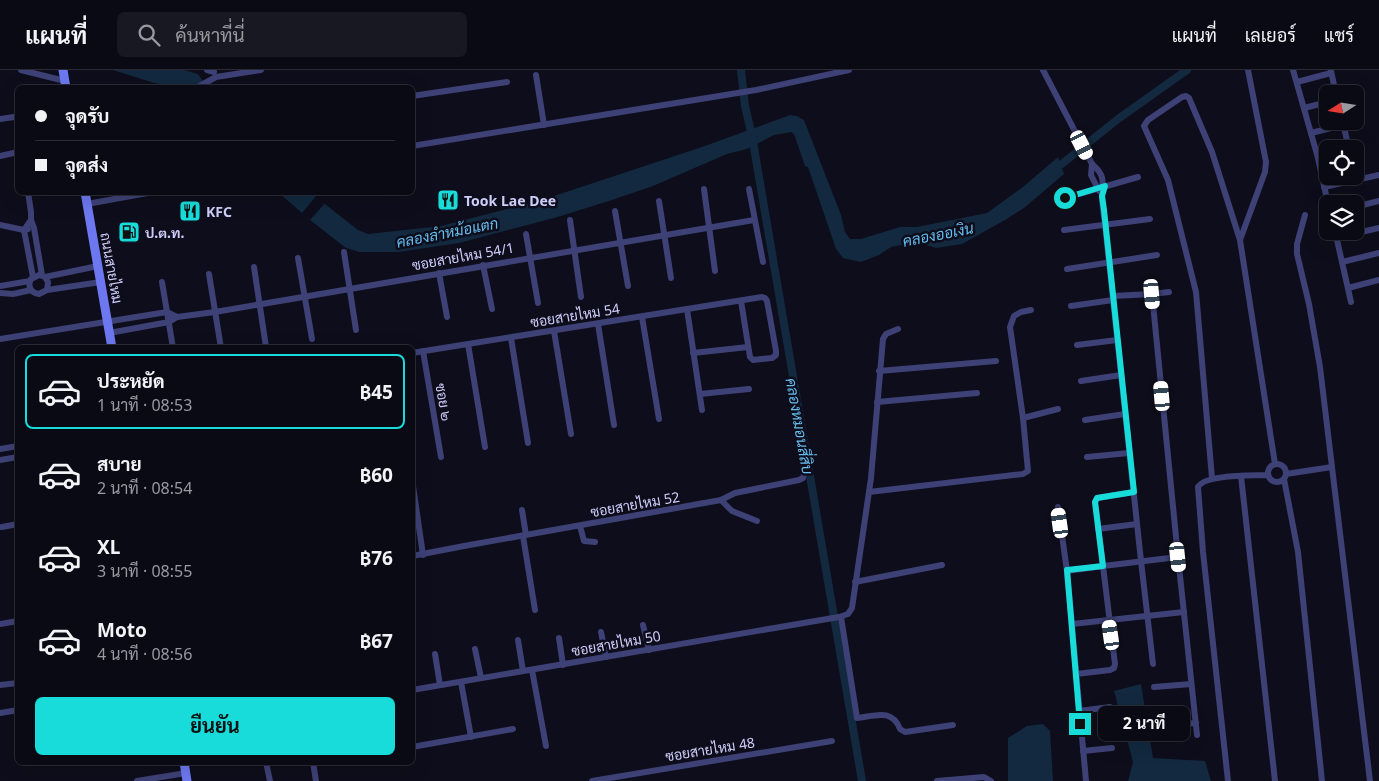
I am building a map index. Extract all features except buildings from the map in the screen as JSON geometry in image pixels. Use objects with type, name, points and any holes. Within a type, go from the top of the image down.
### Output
[{"type":"main road","points":[[63,70],[66,84]]},
{"type":"main road","name":"ถนนสายไหม","points":[[86,195],[111,345]]},
{"type":"street","points":[[22,70],[66,84]]},
{"type":"street","points":[[199,85],[212,73],[260,70]]},
{"type":"street","points":[[415,146],[756,90],[849,70]]},
{"type":"street","points":[[1043,70],[1092,164],[1099,170],[1105,186],[1102,196],[1153,664]]},
{"type":"street","points":[[1240,240],[1265,172],[1266,162],[1248,70]]},
{"type":"street","points":[[1293,70],[1318,158],[1326,195]]},
{"type":"street","points":[[1297,82],[1331,72],[1334,85]]},
{"type":"street","points":[[536,75],[544,125]]},
{"type":"street","points":[[415,96],[507,82]]},
{"type":"street","points":[[1212,478],[1196,292],[1168,180],[1144,126],[1148,120],[1182,96],[1189,98],[1212,152],[1240,240],[1275,464]]},
{"type":"street","points":[[1304,108],[1319,104]]},
{"type":"street","points":[[0,119],[15,117]]},
{"type":"street","points":[[1311,133],[1321,130]]},
{"type":"street","points":[[0,156],[15,153]]},
{"type":"street","points":[[1092,164],[1091,175],[1102,196]]},
{"type":"street","points":[[1364,177],[1379,175]]},
{"type":"street","points":[[1065,198],[1138,177]]},
{"type":"street","points":[[1324,187],[1331,185]]},
{"type":"street","points":[[704,189],[715,270]]},
{"type":"street","points":[[749,189],[763,262]]},
{"type":"street","points":[[28,195],[31,220],[44,276],[48,285],[47,290]]},
{"type":"street","points":[[87,204],[136,195]]},
{"type":"street","points":[[658,201],[671,278]]},
{"type":"street","points":[[1364,204],[1379,201]]},
{"type":"street","points":[[615,211],[628,286]]},
{"type":"street","points":[[1306,215],[1297,244],[1297,254],[1310,304],[1314,331],[1370,781]]},
{"type":"street","points":[[1064,230],[1150,219]]},
{"type":"street","points":[[31,220],[24,230],[31,279],[29,286],[31,290]]},
{"type":"street","points":[[570,220],[581,297]]},
{"type":"street","name":"ซอยสายไหม 54/1","points":[[167,312],[177,316],[216,312],[439,272],[754,220]]},
{"type":"street","points":[[0,225],[24,230],[34,228]]},
{"type":"street","points":[[1364,230],[1379,228]]},
{"type":"street","points":[[526,234],[538,303]]},
{"type":"street","points":[[1336,240],[1351,302]]},
{"type":"street","points":[[344,252],[356,330]]},
{"type":"street","points":[[1342,262],[1379,253]]},
{"type":"street","points":[[1067,269],[1157,255]]},
{"type":"street","points":[[298,258],[312,339]]},
{"type":"street","points":[[484,265],[492,310]]},
{"type":"street","points":[[0,286],[98,266]]},
{"type":"street","points":[[254,267],[266,345]]},
{"type":"street","points":[[439,272],[447,317]]},
{"type":"street","points":[[209,274],[221,345]]},
{"type":"street","points":[[1348,288],[1379,280]]},
{"type":"street","points":[[0,293],[13,294],[31,290],[39,294],[47,290],[101,282]]},
{"type":"street","points":[[162,282],[173,345]]},
{"type":"street","points":[[1071,306],[1113,298],[1169,292]]},
{"type":"street","points":[[1152,294],[1197,735]]},
{"type":"street","name":"ซอยสายไหม 54","points":[[415,352],[765,298],[776,355],[772,358],[753,360],[748,347]]},
{"type":"street","points":[[693,353],[748,347],[741,301]]},
{"type":"street","points":[[687,310],[702,410]]},
{"type":"street","points":[[869,492],[1028,472],[1023,418],[1010,327],[1014,316],[1031,310]]},
{"type":"street","points":[[0,339],[167,312]]},
{"type":"street","points":[[109,333],[169,322],[177,316]]},
{"type":"street","points":[[642,317],[659,419]]},
{"type":"street","points":[[598,324],[614,425]]},
{"type":"street","points":[[898,329],[886,334],[883,339],[869,492],[850,612],[840,617],[857,718],[892,716],[900,729],[906,732],[953,725]]},
{"type":"street","points":[[554,331],[571,434]]},
{"type":"street","points":[[511,338],[528,443]]},
{"type":"street","points":[[1077,345],[1117,340]]},
{"type":"street","points":[[468,344],[485,447]]},
{"type":"street","name":"ซอย ๒","points":[[423,351],[441,457]]},
{"type":"street","points":[[879,370],[996,361]]},
{"type":"street","points":[[1082,381],[1121,375]]},
{"type":"street","points":[[700,394],[749,388]]},
{"type":"street","points":[[877,402],[978,393]]},
{"type":"street","points":[[1023,418],[1058,409]]},
{"type":"street","points":[[1085,420],[1125,414]]},
{"type":"street","name":"ซอยสายไหม 52","points":[[415,556],[721,500],[734,493],[803,478],[797,422]]},
{"type":"street","points":[[0,449],[15,446]]},
{"type":"street","points":[[1087,457],[1129,453]]},
{"type":"street","points":[[0,460],[15,458]]},
{"type":"street","points":[[1268,475],[1270,467],[1275,464],[1283,466],[1298,552],[1322,781]]},
{"type":"street","points":[[1268,475],[1273,481],[1279,482],[1285,476],[1332,467]]},
{"type":"street","points":[[1228,781],[1202,552],[1198,487],[1202,482],[1212,478],[1268,475]]},
{"type":"street","points":[[1241,476],[1275,781]]},
{"type":"street","points":[[1076,674],[1114,668],[1095,502],[1097,498],[1134,492]]},
{"type":"street","points":[[415,500],[423,555]]},
{"type":"street","points":[[721,500],[732,511],[757,521]]},
{"type":"street","points":[[1058,507],[1067,570],[1086,781]]},
{"type":"street","points":[[522,510],[524,536],[536,610]]},
{"type":"street","points":[[1098,529],[1137,524]]},
{"type":"street","points":[[2,528],[15,526]]},
{"type":"street","points":[[580,526],[584,541],[595,542]]},
{"type":"street","points":[[1067,570],[1178,557]]},
{"type":"street","points":[[855,582],[942,565]]},
{"type":"street","points":[[1072,624],[1184,612]]},
{"type":"street","name":"ซอยสายไหม 50","points":[[415,689],[840,617]]},
{"type":"street","points":[[0,624],[15,622]]},
{"type":"street","points":[[643,625],[648,650]]},
{"type":"street","points":[[601,632],[606,657]]},
{"type":"street","points":[[559,638],[563,664]]},
{"type":"street","points":[[518,640],[523,672]]},
{"type":"street","points":[[475,650],[481,678]]},
{"type":"street","points":[[435,654],[440,685]]},
{"type":"street","points":[[532,670],[546,746]]},
{"type":"street","points":[[461,682],[471,737]]},
{"type":"street","points":[[0,686],[15,683]]},
{"type":"street","points":[[1154,687],[1192,684]]},
{"type":"street","points":[[1079,711],[1110,707]]},
{"type":"street","points":[[0,713],[15,710]]},
{"type":"street","points":[[1160,726],[1196,723]]},
{"type":"street","points":[[415,746],[513,729]]},
{"type":"street","name":"ซอยสายไหม 48","points":[[592,781],[832,741]]},
{"type":"street","points":[[1083,751],[1112,748]]},
{"type":"street","points":[[267,765],[270,781]]},
{"type":"street","points":[[313,765],[316,781]]},
{"type":"street","points":[[137,781],[186,777]]},
{"type":"street","points":[[938,781],[984,777],[991,781]]},
{"type":"water","points":[[113,70],[184,70],[198,74],[206,85],[164,85]]},
{"type":"water","name":"คลองลำหม้อแตก","points":[[790,115],[804,120],[841,215],[845,232],[850,239],[861,239],[900,227],[917,227],[987,213],[1023,187],[1058,157],[1064,174],[1024,208],[962,244],[936,248],[917,242],[891,247],[879,255],[861,262],[843,258],[836,249],[808,167],[805,166],[794,134],[791,132],[774,135],[747,149],[727,154],[653,186],[554,218],[459,243],[399,252],[360,252],[346,248],[281,195],[314,195],[358,230],[368,234],[441,226],[542,200],[702,147]]},
{"type":"water","points":[[1141,684],[1153,758],[1205,761],[1211,781],[1128,781],[1133,762],[1114,691]]},
{"type":"water","points":[[1043,724],[1050,731],[1053,781],[1008,781],[1008,738],[1027,726]]},
{"type":"pier","points":[[317,195],[326,202],[310,220],[302,213]]},
{"type":"waterway","name":"คลองหมอนสี่สิบ","points":[[741,70],[745,106],[752,136],[862,781]]},
{"type":"waterway","name":"คลองออเงิน","points":[[1053,171],[1118,119],[1187,70]]},
{"type":"place","name":"Took Lae Dee","points":[[448,200]]},
{"type":"place","name":"KFC","points":[[190,211]]},
{"type":"place","name":"ป.ต.ท.","points":[[129,232]]},
{"type":"route","points":[[1065,198],[1105,186],[1102,196],[1134,492],[1097,498],[1095,502],[1103,566],[1067,570],[1080,724]]}]
